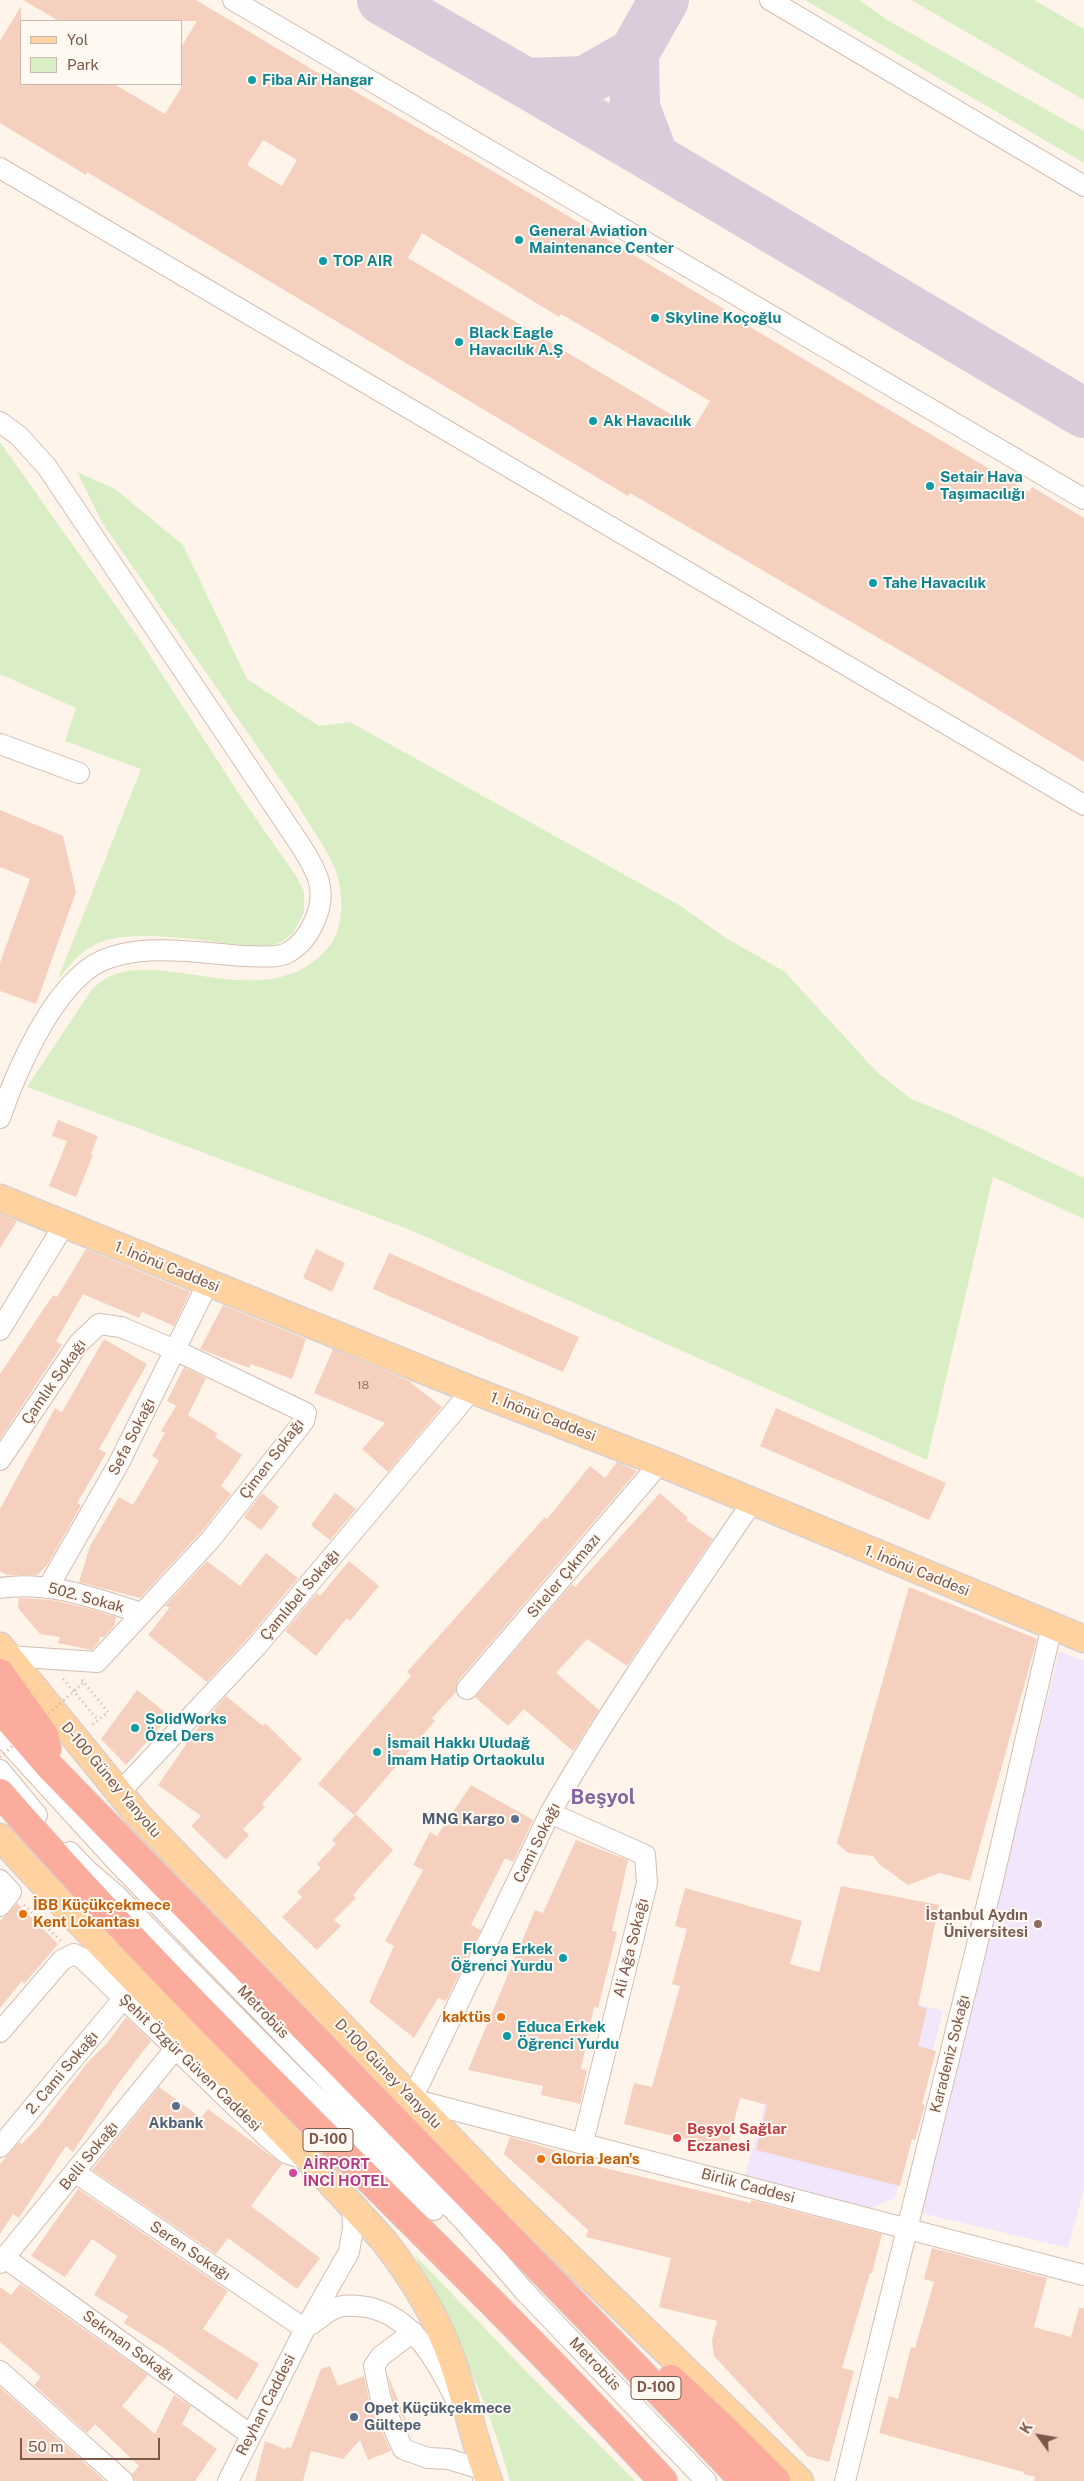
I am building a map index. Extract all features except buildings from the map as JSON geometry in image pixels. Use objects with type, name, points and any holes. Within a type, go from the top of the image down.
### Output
[{"type":"highway","points":[[3,1658],[44,1735],[51,1768]]},
{"type":"highway","name":"D-100","points":[[0,1709],[51,1768],[744,2481]]},
{"type":"highway","name":"D-100","points":[[0,1794],[92,1897],[370,2182],[596,2408],[663,2481]]},
{"type":"highway","points":[[566,2296],[612,2330],[672,2380],[776,2481]]},
{"type":"main road","name":"1. İnönü Caddesi","points":[[0,1198],[472,1390],[660,1463],[1084,1639]]},
{"type":"main road","name":"D-100 Güney Yanyolu","points":[[3,1658],[76,1739],[119,1793],[503,2193],[800,2481]]},
{"type":"main road","points":[[0,1837],[56,1900],[312,2162],[384,2241],[406,2270],[433,2316],[452,2360],[485,2477]]},
{"type":"street","points":[[233,0],[1084,499]]},
{"type":"street","points":[[770,0],[1084,186]]},
{"type":"street","points":[[0,168],[1084,805]]},
{"type":"street","points":[[0,422],[20,436],[46,467],[301,846],[319,879],[322,905],[309,934],[288,953],[260,957],[180,950],[134,951],[110,958],[88,969],[63,995],[32,1043],[0,1118]]},
{"type":"street","points":[[0,744],[79,773]]},
{"type":"street","points":[[0,1330],[64,1225]]},
{"type":"street","name":"Sefa Sokağı","points":[[49,1586],[119,1463],[208,1283]]},
{"type":"street","name":"Çamlık Sokağı","points":[[0,1460],[79,1343],[99,1324],[121,1327],[175,1350]]},
{"type":"street","name":"Çimen Sokağı","points":[[142,1612],[154,1603],[212,1539],[304,1421],[306,1413],[175,1350]]},
{"type":"street","name":"Çamlıbel Sokağı","points":[[119,1793],[257,1646],[472,1390]]},
{"type":"street","name":"Siteler Çıkmazı","points":[[468,1689],[660,1463]]},
{"type":"street","name":"Cami Sokağı","points":[[412,2098],[550,1813],[628,1684],[753,1501]]},
{"type":"street","name":"502. Sokak","points":[[0,1588],[16,1585],[49,1586],[142,1612]]},
{"type":"street","points":[[3,1658],[97,1662],[142,1612]]},
{"type":"street","name":"Karadeniz Sokağı","points":[[845,2481],[992,1884],[1052,1626]]},
{"type":"street","name":"Metrobüs","points":[[0,1734],[116,1861],[462,2220],[524,2292],[706,2481]]},
{"type":"street","name":"Metrobüs","points":[[0,1770],[45,1825],[87,1870],[115,1894],[296,2078],[455,2230],[524,2292]]},
{"type":"street","name":"Ali Ağa Sokağı","points":[[550,1813],[645,1855],[647,1883],[583,2142]]},
{"type":"street","points":[[0,2032],[62,1960],[74,1954]]},
{"type":"street","name":"Şehit Özgür Güven Caddesi","points":[[74,1954],[82,1958],[267,2137],[286,2153],[312,2162]]},
{"type":"street","name":"2. Cami Sokağı","points":[[0,2147],[124,1999]]},
{"type":"street","name":"Belli Sokağı","points":[[2,2260],[76,2173],[176,2048]]},
{"type":"street","name":"Birlik Caddesi","points":[[412,2098],[1084,2275]]},
{"type":"street","name":"Seren Sokağı","points":[[76,2173],[305,2329]]},
{"type":"street","name":"Reyhan Caddesi","points":[[228,2481],[305,2329],[350,2252],[353,2228],[352,2205]]},
{"type":"street","name":"Sekman Sokağı","points":[[2,2260],[251,2435]]},
{"type":"street","points":[[305,2329],[336,2308],[358,2306],[388,2313],[413,2332],[448,2385],[472,2432]]},
{"type":"street","points":[[413,2332],[381,2356],[374,2366],[381,2400],[403,2449],[428,2458],[448,2458],[485,2477]]},
{"type":"street","points":[[0,2371],[123,2481]]},
{"type":"path","points":[[0,1757],[84,1682],[108,1712],[76,1739]]},
{"type":"path","points":[[81,1699],[98,1720]]},
{"type":"path","points":[[4,1893],[38,1919],[74,1954]]},
{"type":"path","points":[[38,1919],[41,1915]]},
{"type":"shaded area","name":"İstanbul Aydın Üniversitesi","points":[[1059,1651],[1084,1661],[1084,2188],[1068,2248],[921,2213]]},
{"type":"shaded area","points":[[802,1972],[943,2011],[895,2198],[867,2210],[745,2175]]},
{"type":"green space","points":[[805,0],[859,0],[889,21],[1084,131],[1084,163]]},
{"type":"green space","points":[[911,0],[1034,0],[1084,29],[1084,100]]},
{"type":"green space","points":[[0,442],[140,640],[241,797],[296,876],[304,892],[304,912],[294,932],[282,942],[264,948],[153,936],[130,936],[110,939],[94,945],[84,952],[74,960],[58,979],[141,769],[65,741],[76,708],[0,674]]},
{"type":"green space","points":[[77,472],[115,489],[183,545],[247,679],[319,726],[350,722],[679,905],[726,938],[785,972],[877,1072],[911,1099],[954,1116],[1084,1178],[1084,1219],[993,1177],[927,1460],[408,1229],[27,1087],[91,991],[113,975],[139,970],[170,971],[236,980],[268,979],[299,970],[327,949],[337,931],[341,910],[338,879],[322,844],[297,804],[103,524]]},
{"type":"green space","points":[[414,2254],[517,2362],[635,2481],[510,2481],[480,2393],[442,2309]]},
{"type":"taxiway","points":[[382,0],[526,83],[585,81],[634,53],[664,0]]},
{"type":"taxiway","points":[[634,53],[635,108],[654,158],[1084,413]]},
{"type":"taxiway","points":[[526,83],[654,158]]},
{"type":"place","name":"Fiba Air Hangar","points":[[252,80]]},
{"type":"place","name":"General Aviation Maintenance Center","points":[[519,240]]},
{"type":"place","name":"TOP AIR","points":[[323,261]]},
{"type":"place","name":"Skyline Koçoğlu","points":[[655,318]]},
{"type":"place","name":"Black Eagle Havacılık A.Ş","points":[[459,342]]},
{"type":"place","name":"Ak Havacılık","points":[[593,421]]},
{"type":"place","name":"Setair Hava Taşımacılığı","points":[[930,486]]},
{"type":"place","name":"Tahe Havacılık","points":[[873,583]]},
{"type":"place","name":"SolidWorks Özel Ders","points":[[135,1728]]},
{"type":"place","name":"İsmail Hakkı Uludağ İmam Hatip Ortaokulu","points":[[377,1752]]},
{"type":"place","name":"MNG Kargo","points":[[515,1819]]},
{"type":"place","name":"İBB Küçükçekmece Kent Lokantası","points":[[23,1914]]},
{"type":"place","name":"İstanbul Aydın Üniversitesi","points":[[1038,1924]]},
{"type":"place","name":"Florya Erkek Öğrenci Yurdu","points":[[563,1958]]},
{"type":"place","name":"kaktüs","points":[[501,2017]]},
{"type":"place","name":"Educa Erkek Öğrenci Yurdu","points":[[507,2036]]},
{"type":"place","name":"Akbank","points":[[176,2106]]},
{"type":"place","name":"Beşyol Sağlar Eczanesi","points":[[677,2138]]},
{"type":"place","name":"Gloria Jean's","points":[[541,2159]]},
{"type":"place","name":"AİRPORT İNCİ HOTEL","points":[[293,2173]]},
{"type":"place","name":"Opet Küçükçekmece Gültepe","points":[[354,2417]]},
{"type":"district","name":"Beşyol","points":[[603,1798]]}]
